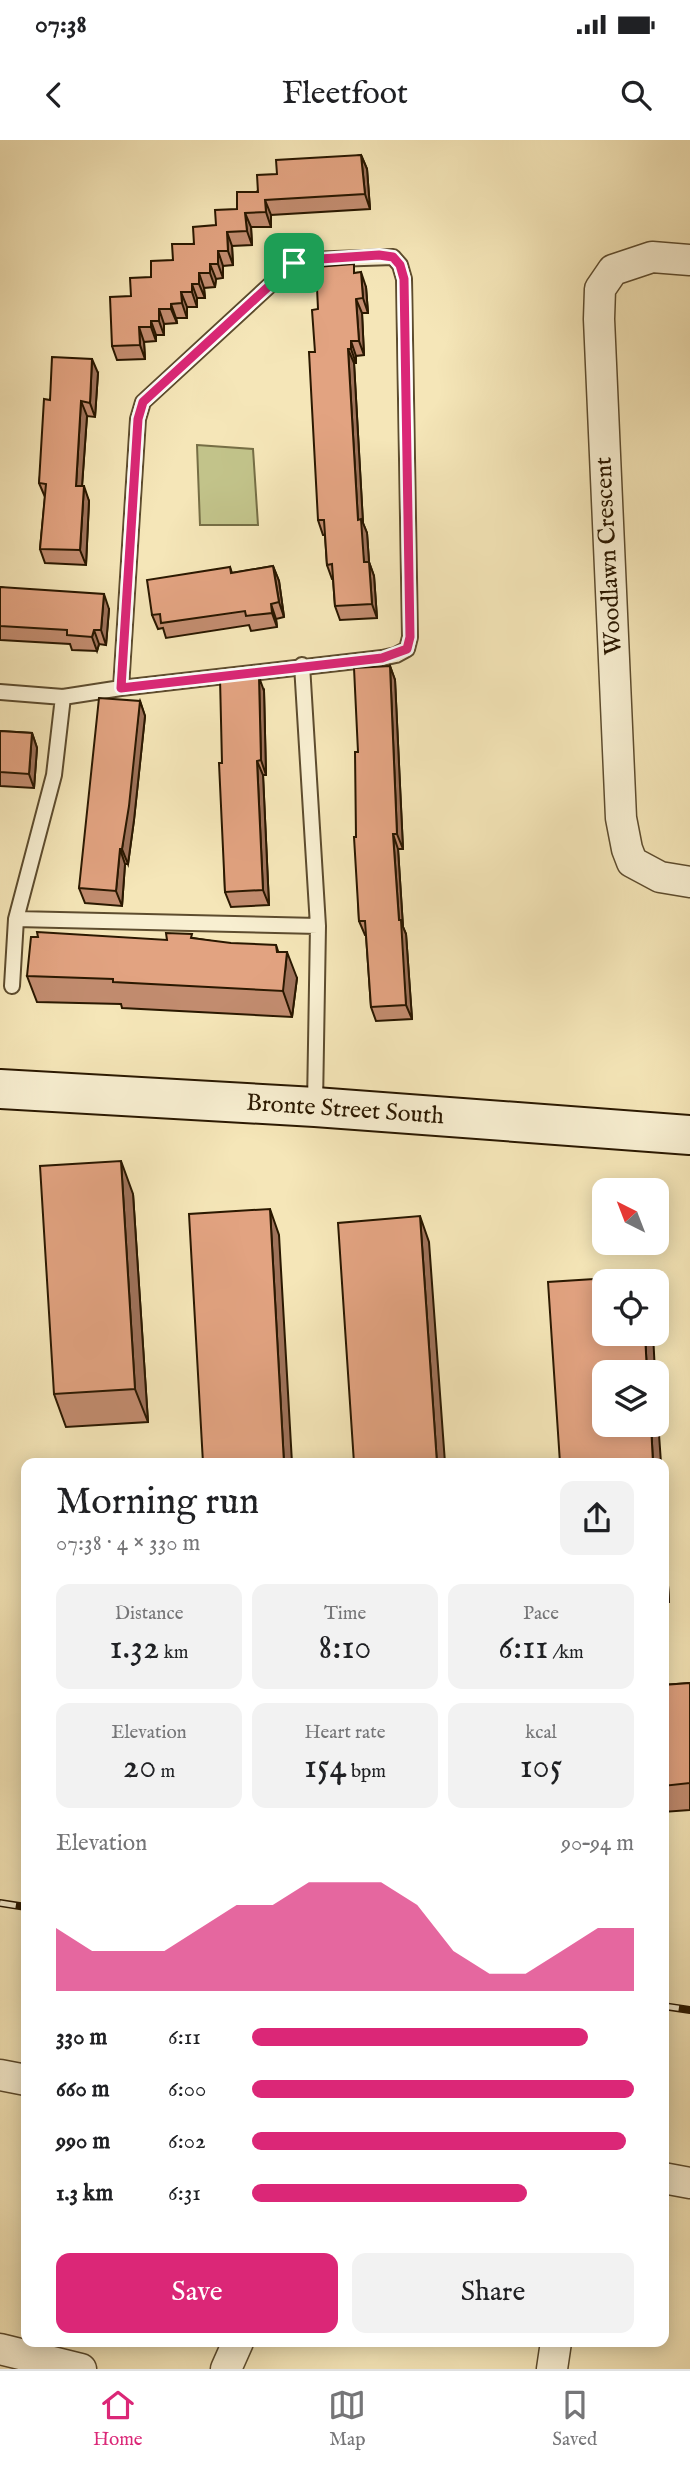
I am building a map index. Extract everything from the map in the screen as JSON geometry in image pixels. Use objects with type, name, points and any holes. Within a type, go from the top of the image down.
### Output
[{"type":"main road","name":"Bronte Street South","points":[[0,1089],[315,1107],[690,1135]]},
{"type":"street","name":"Woodlawn Crescent","points":[[690,260],[652,257],[613,270],[600,289],[599,319],[621,818],[632,862],[660,877],[690,882]]},
{"type":"street","points":[[0,2076],[21,2079]]},
{"type":"street","points":[[669,2179],[690,2183]]},
{"type":"street","points":[[226,2369],[236,2347]]},
{"type":"street","points":[[552,2369],[555,2347]]},
{"type":"street","points":[[0,2349],[81,2369]]},
{"type":"lane","points":[[0,692],[63,697],[396,654],[407,649],[410,637],[404,279],[400,265],[393,257],[379,255],[294,263],[143,402],[138,419],[121,688]]},
{"type":"lane","points":[[302,665],[318,926],[315,1107]]},
{"type":"lane","points":[[12,986],[16,919],[54,775],[63,697]]},
{"type":"lane","points":[[16,919],[318,926]]},
{"type":"green space","points":[[197,445],[253,449],[258,525],[200,525]]},
{"type":"building","points":[[361,155],[365,194],[265,200],[266,212],[245,213],[247,231],[227,232],[228,251],[218,251],[218,264],[210,264],[210,273],[199,273],[199,284],[192,284],[192,292],[181,292],[182,303],[171,304],[171,309],[159,309],[159,321],[151,321],[151,327],[139,327],[140,345],[112,346],[110,297],[131,296],[130,278],[151,277],[151,261],[173,260],[172,244],[194,244],[193,227],[216,225],[215,210],[237,209],[237,192],[258,192],[257,175],[277,174],[276,160]]},
{"type":"building","points":[[354,264],[354,273],[361,272],[363,298],[356,299],[359,341],[351,341],[351,349],[348,349],[358,520],[361,519],[364,562],[369,562],[372,604],[335,606],[332,564],[327,565],[324,520],[318,520],[309,352],[315,352],[312,310],[318,309],[316,267]]},
{"type":"building","points":[[52,357],[92,359],[90,403],[81,401],[76,486],[84,486],[80,550],[40,549],[46,484],[39,483],[44,399],[50,400]]},
{"type":"building","points":[[273,566],[279,602],[271,604],[272,613],[246,616],[245,611],[161,623],[160,614],[152,615],[147,580],[230,567],[231,573]]},
{"type":"building","points":[[0,587],[104,594],[101,630],[94,630],[92,637],[67,635],[67,630],[0,626]]},
{"type":"building","points":[[390,666],[397,834],[393,834],[406,1005],[371,1007],[365,921],[359,921],[354,837],[355,752],[358,752],[354,668]]},
{"type":"building","points":[[259,677],[261,760],[257,761],[263,890],[225,892],[219,763],[222,763],[220,678]]},
{"type":"building","points":[[99,698],[140,701],[129,806],[120,849],[116,891],[79,888]]},
{"type":"building","points":[[0,731],[32,733],[29,774],[0,772]]},
{"type":"building","points":[[37,932],[167,940],[166,933],[192,934],[191,938],[276,945],[277,952],[287,952],[283,991],[27,976],[31,937],[38,937]]},
{"type":"building","points":[[121,1161],[135,1389],[54,1394],[40,1166]]},
{"type":"building","points":[[270,1209],[284,1458],[203,1458],[189,1214]]},
{"type":"building","points":[[420,1216],[437,1458],[354,1458],[338,1223]]},
{"type":"building","points":[[592,1279],[592,1346],[646,1346],[646,1360],[592,1360],[592,1437],[652,1437],[653,1458],[560,1458],[548,1282]]},
{"type":"building","points":[[690,1683],[690,1783],[669,1785],[669,1685]]},
{"type":"railway","points":[[0,1903],[21,1906]]},
{"type":"railway","points":[[669,2007],[690,2010]]},
{"type":"route","points":[[379,255],[393,257],[400,265],[404,279],[406,365],[410,637],[407,649],[382,658],[302,665],[121,688],[138,419],[143,402],[294,263],[379,255]]}]
